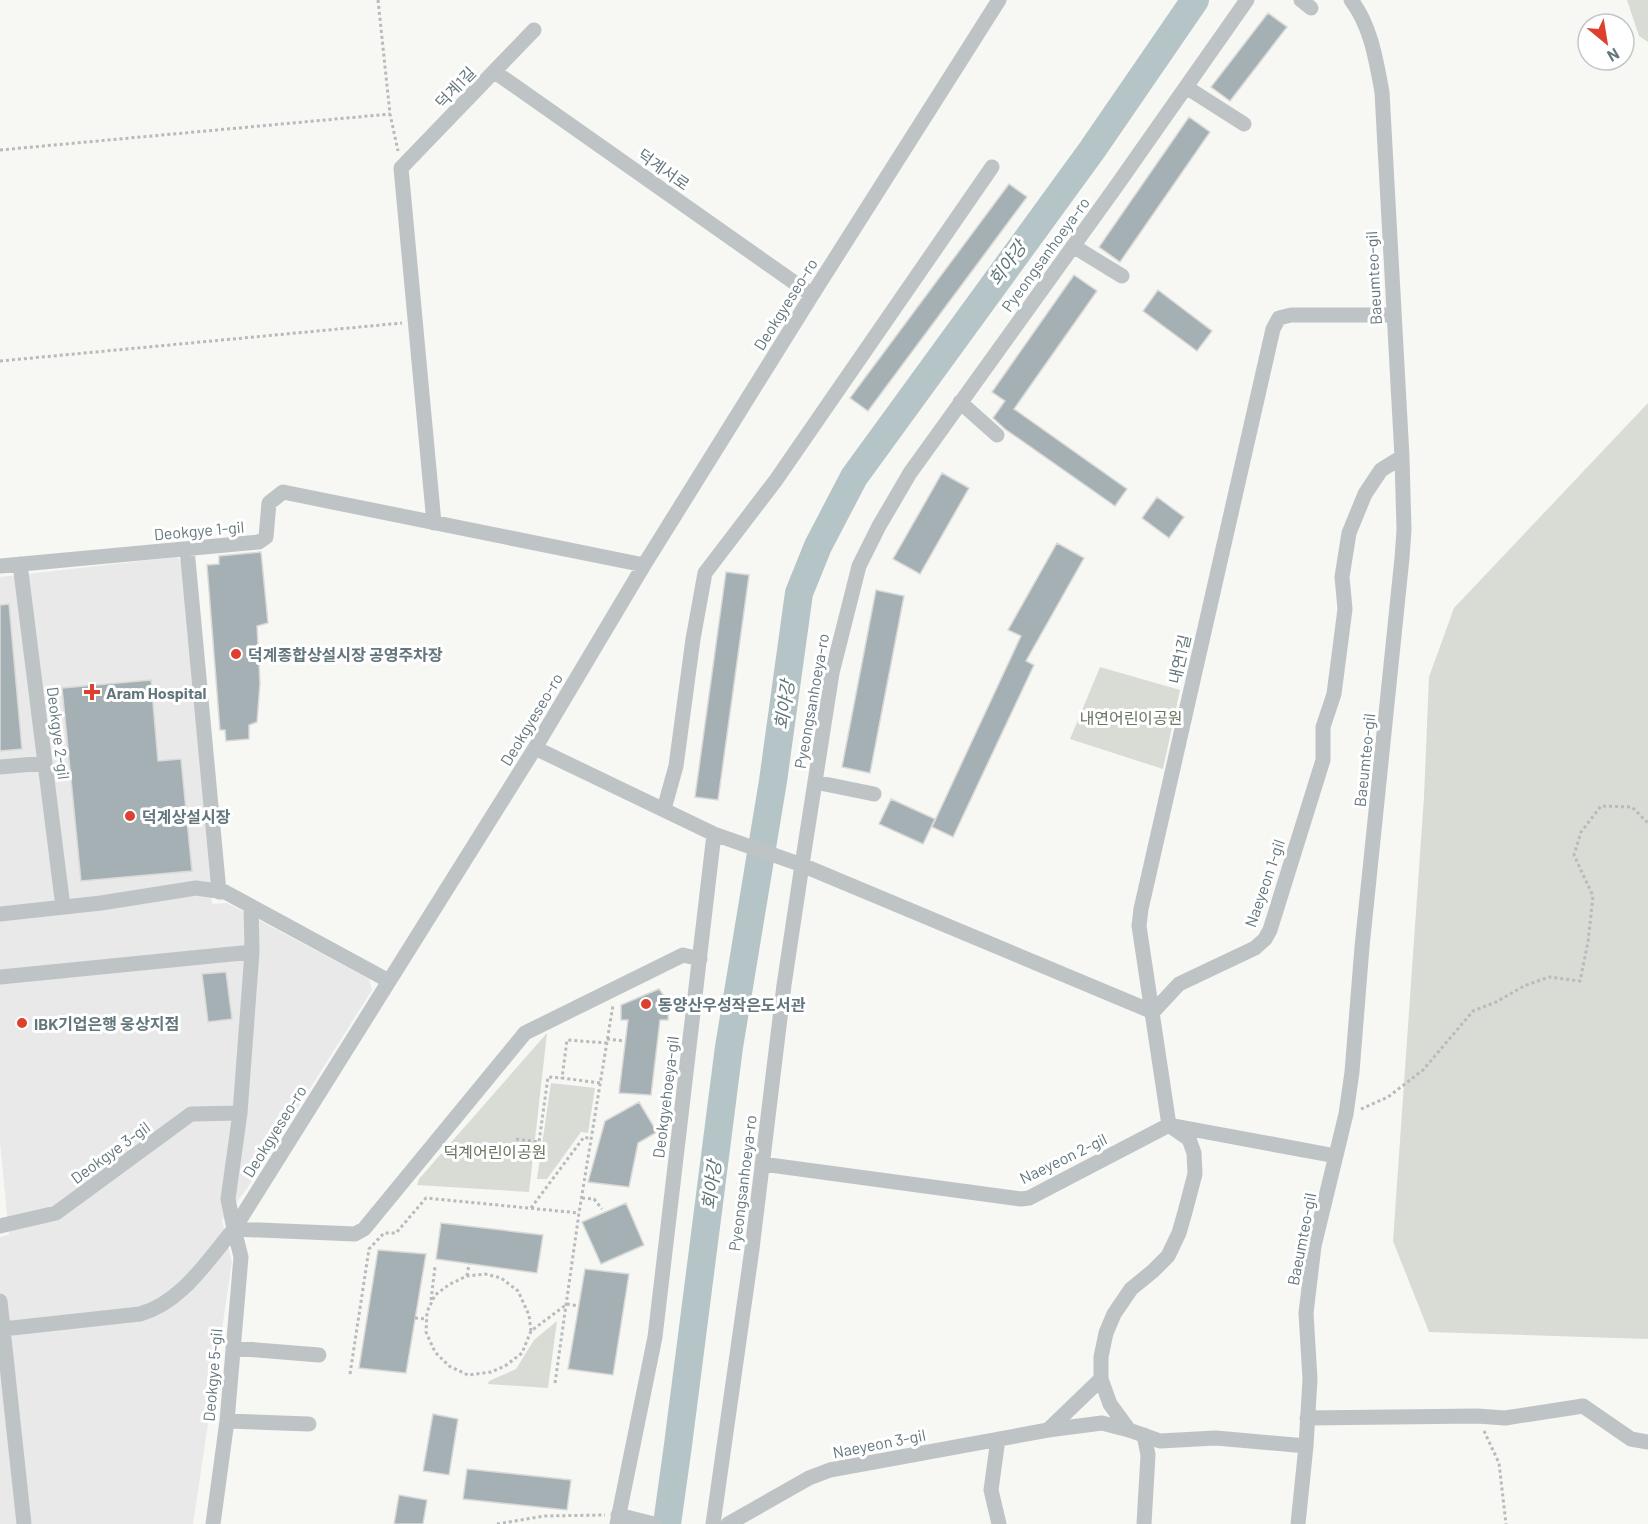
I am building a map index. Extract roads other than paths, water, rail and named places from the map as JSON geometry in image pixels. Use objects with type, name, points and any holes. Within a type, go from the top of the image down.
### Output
[{"type":"street","name":"Deokgyeseo-ro","points":[[3,1329],[140,1314],[155,1310],[182,1290],[234,1229],[535,748],[644,565],[812,295],[999,0]]},
{"type":"street","name":"Pyeongsanhoeya-ro","points":[[713,1524],[752,1249],[784,985],[814,782],[832,673],[859,566],[910,473],[1247,0]]},
{"type":"street","name":"Baeumteo-gil","points":[[1298,1524],[1310,1379],[1306,1313],[1314,1246],[1346,1114],[1352,1072],[1362,947],[1404,530],[1382,92],[1377,61],[1367,28],[1351,0]]},
{"type":"street","name":"덕계1길","points":[[434,523],[401,168],[534,30]]},
{"type":"street","name":"덕계서로","points":[[495,72],[812,295]]},
{"type":"street","points":[[1186,87],[1244,124]]},
{"type":"street","points":[[664,809],[676,766],[693,639],[705,573],[776,480],[992,167]]},
{"type":"street","points":[[1073,246],[1122,276]]},
{"type":"street","name":"내연1길","points":[[1169,1125],[1139,926],[1141,909],[1273,329],[1280,318],[1291,315],[1394,315]]},
{"type":"street","points":[[960,402],[997,435]]},
{"type":"street","name":"Naeyeon 1-gil","points":[[1153,1012],[1179,984],[1255,948],[1265,939],[1323,760],[1323,727],[1334,694],[1346,609],[1342,578],[1349,533],[1365,494],[1381,470],[1402,457]]},
{"type":"street","name":"Deokgye 1-gil","points":[[0,567],[259,542],[266,537],[269,503],[283,492],[644,565]]},
{"type":"street","points":[[187,549],[219,892]]},
{"type":"street","name":"Deokgye 2-gil","points":[[20,564],[63,907]]},
{"type":"street","points":[[535,748],[714,834],[802,865],[1153,1012]]},
{"type":"street","points":[[0,767],[45,763]]},
{"type":"street","points":[[814,782],[874,794]]},
{"type":"street","name":"Deokgyehoeya-gil","points":[[618,1520],[655,1336],[714,834]]},
{"type":"street","points":[[0,914],[196,888],[225,892],[389,981]]},
{"type":"street","points":[[251,906],[252,952],[240,1113],[228,1199],[234,1229],[355,1234],[364,1229],[525,1033],[683,954],[700,959]]},
{"type":"street","points":[[0,977],[252,952]]},
{"type":"street","name":"Deokgye 3-gil","points":[[0,1226],[56,1213],[191,1114],[240,1113]]},
{"type":"street","points":[[1169,1125],[1336,1156]]},
{"type":"street","points":[[1144,1524],[1148,1455],[1136,1433],[1110,1404],[1101,1378],[1101,1357],[1106,1334],[1114,1314],[1131,1289],[1168,1256],[1179,1233],[1195,1174],[1194,1153],[1189,1138],[1169,1125]]},
{"type":"street","name":"Naeyeon 2-gil","points":[[762,1164],[1021,1199],[1029,1198],[1169,1125]]},
{"type":"street","name":"Deokgye 5-gil","points":[[213,1524],[227,1421],[241,1257],[234,1229]]},
{"type":"street","points":[[0,1301],[24,1524]]},
{"type":"street","points":[[233,1348],[320,1355]]},
{"type":"street","points":[[1048,1430],[1101,1378]]},
{"type":"street","points":[[1307,1418],[1477,1416],[1505,1418],[1583,1406],[1631,1439],[1648,1442]]},
{"type":"street","points":[[227,1421],[309,1424]]},
{"type":"street","name":"Naeyeon 3-gil","points":[[728,1524],[809,1478],[830,1470],[1048,1430],[1102,1424],[1160,1441],[1216,1438],[1306,1446]]},
{"type":"street","points":[[998,1439],[991,1491],[999,1524]]},
{"type":"street","points":[[618,1520],[649,1523]]},
{"type":"waterway","name":"회야강","points":[[667,1524],[729,1047],[773,781],[799,593],[818,546],[854,477],[1092,150],[1195,0]]},
{"type":"place","name":"덕계종합상설시장 공영주차장","points":[[236,654]]},
{"type":"place","name":"Aram Hospital","points":[[92,692]]},
{"type":"place","name":"덕계상설시장","points":[[130,816]]},
{"type":"place","name":"동양산우성작은도서관","points":[[646,1004]]},
{"type":"place","name":"IBK기업은행 웅상지점","points":[[22,1023]]},
{"type":"park label","name":"내연어린이공원","points":[[1131,717]]},
{"type":"park label","name":"덕계어린이공원","points":[[495,1151]]}]
